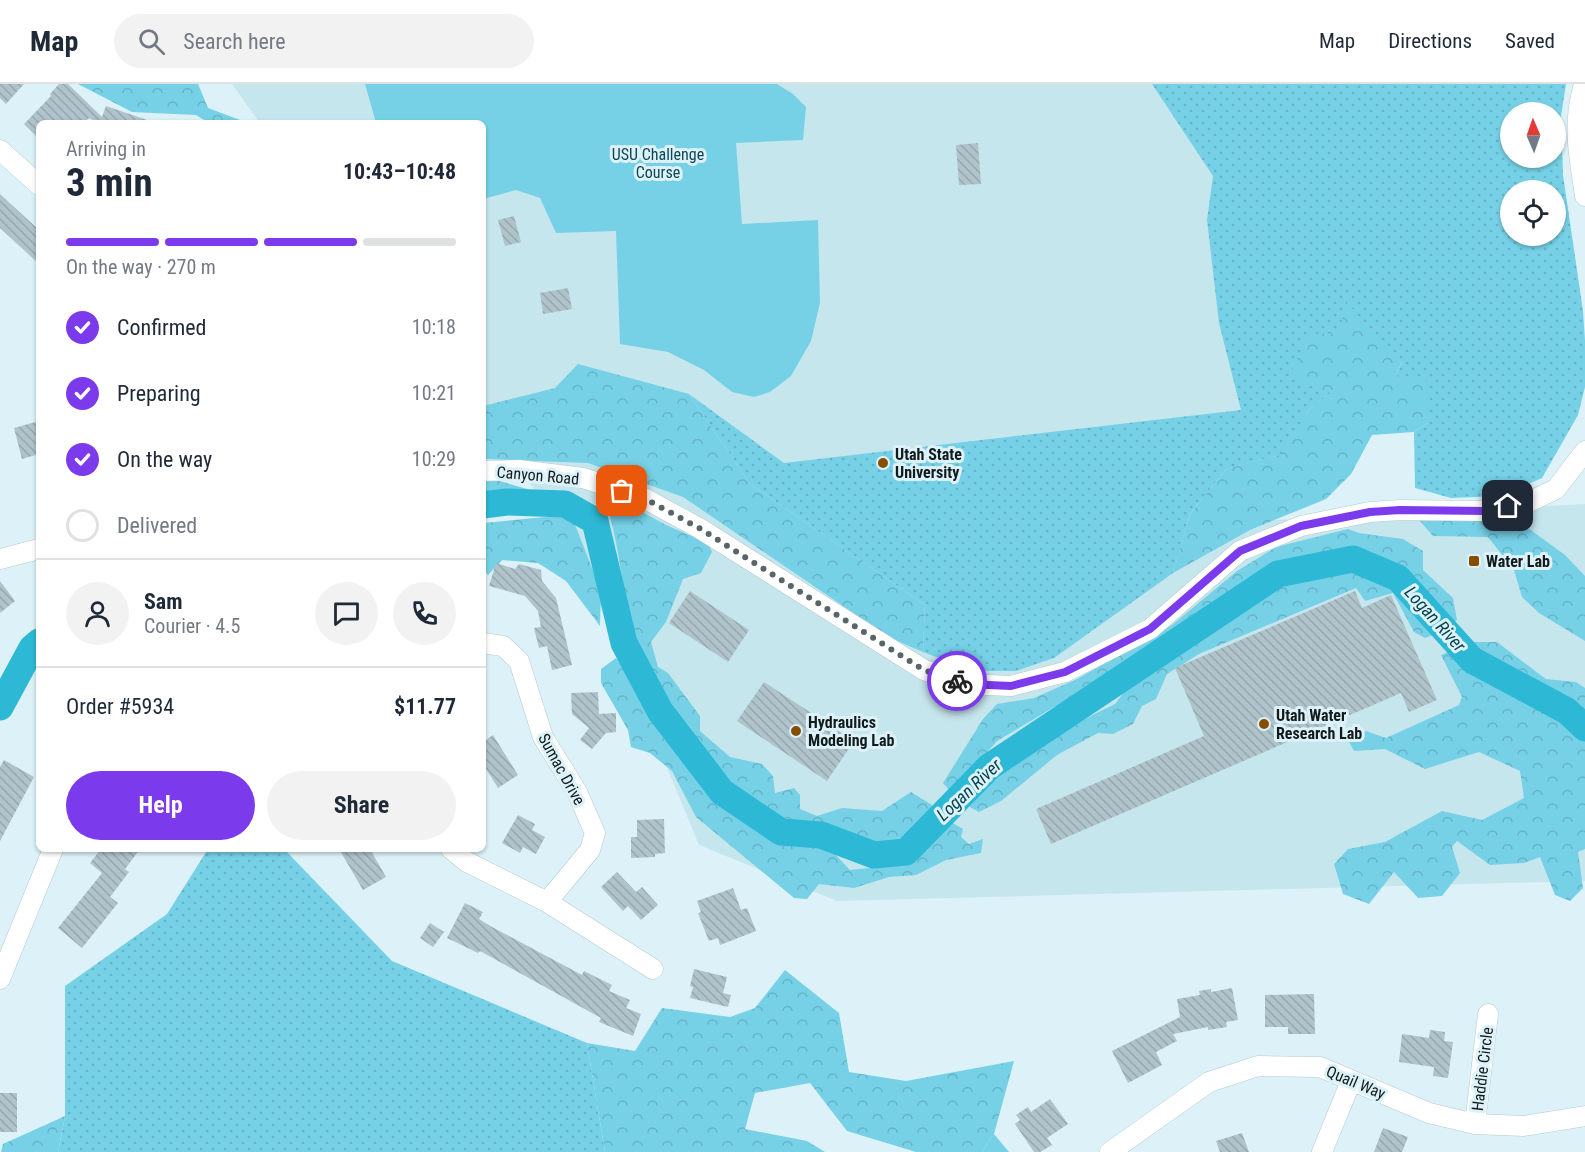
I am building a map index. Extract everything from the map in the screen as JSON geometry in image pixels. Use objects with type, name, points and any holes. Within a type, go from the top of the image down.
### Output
[{"type":"street","points":[[1584,84],[1578,106],[1576,137],[1585,196]]},
{"type":"street","points":[[0,150],[36,182]]},
{"type":"street","name":"Canyon Road","points":[[486,471],[519,470],[583,478],[642,497],[708,534],[924,670],[966,684],[1011,686],[1065,672],[1150,629],[1240,551],[1301,526],[1370,512],[1487,511],[1529,502],[1556,489],[1585,451]]},
{"type":"street","points":[[0,559],[36,550]]},
{"type":"street","name":"Sumac Drive","points":[[486,644],[502,646],[519,661],[543,737],[577,792],[595,833],[590,850],[547,902]]},
{"type":"street","points":[[0,979],[52,852]]},
{"type":"street","points":[[455,852],[467,862],[547,902],[653,969]]},
{"type":"street","name":"Haddie Circle","points":[[1475,1124],[1488,1014]]},
{"type":"street","name":"Quail Way","points":[[1110,1152],[1209,1082],[1258,1066],[1320,1067],[1429,1113],[1475,1124],[1524,1126],[1585,1116]]},
{"type":"street","points":[[1322,1152],[1351,1081]]},
{"type":"shaded area","name":"Utah State University","points":[[232,84],[1477,84],[1485,329],[1142,527],[1585,504],[1585,881],[837,901],[699,845],[573,540],[486,426],[486,120],[258,120]]},
{"type":"shaded area","points":[[1550,690],[1585,709],[1585,733]]},
{"type":"green space","points":[[78,84],[198,84],[208,108],[240,120],[204,120],[196,115],[132,112]]},
{"type":"green space","name":"USU Challenge Course","points":[[365,84],[777,84],[793,94],[806,107],[803,140],[736,143],[742,224],[818,220],[820,303],[811,341],[791,376],[770,392],[754,397],[732,392],[704,370],[668,352],[620,344],[616,231],[556,233],[540,198],[516,190],[486,198],[486,120],[375,120]]},
{"type":"green space","points":[[1152,84],[1566,84],[1563,102],[1500,102],[1500,168],[1563,168],[1564,180],[1500,180],[1500,246],[1566,246],[1566,195],[1583,311],[1585,387],[1578,415],[1542,478],[1501,496],[1451,498],[1415,488],[1414,432],[1428,423],[1396,375],[1402,362],[1331,393],[1308,411],[1281,455],[1226,469],[1190,514],[1173,573],[1054,658],[1016,671],[973,671],[923,652],[925,605],[750,484],[689,394],[784,463],[1241,410],[1219,323],[1207,220],[1213,176]]},
{"type":"green space","points":[[1348,300],[1366,329],[1402,361],[1396,375],[1426,380],[1428,423],[1414,432],[1372,435],[1351,474],[1326,499],[1250,530],[1173,573],[1190,514],[1226,469],[1280,455],[1308,411],[1330,393],[1288,378],[1309,334],[1338,333]]},
{"type":"green space","points":[[578,364],[689,394],[750,484],[925,605],[923,652],[890,638],[683,497],[588,463],[486,459],[486,405],[555,388]]},
{"type":"green space","points":[[496,480],[527,489],[529,495],[523,499],[486,500],[486,481]]},
{"type":"green space","points":[[622,501],[666,525],[708,543],[712,552],[701,573],[683,579],[666,622],[651,642],[658,667],[668,673],[700,716],[700,731],[730,757],[762,764],[773,776],[775,793],[794,788],[800,795],[800,809],[817,816],[842,808],[882,811],[911,792],[932,805],[933,812],[919,825],[902,838],[882,846],[864,847],[806,826],[797,828],[799,840],[834,853],[850,870],[899,865],[926,849],[951,822],[963,829],[961,837],[969,844],[983,839],[981,853],[946,860],[916,875],[889,877],[854,888],[819,884],[807,899],[794,898],[696,817],[672,771],[650,753],[631,747],[628,730],[601,683],[601,669],[616,658],[640,685],[613,527],[607,505]]},
{"type":"green space","points":[[566,515],[574,522],[601,591],[600,626],[566,581],[538,563],[502,560],[488,575],[486,573],[486,523]]},
{"type":"green space","points":[[1420,521],[1507,521],[1531,530],[1565,555],[1585,576],[1585,641],[1539,613],[1522,597],[1514,570],[1488,537],[1433,536]]},
{"type":"green space","points":[[1348,529],[1359,533],[1403,539],[1423,551],[1423,570],[1453,598],[1457,620],[1441,632],[1425,638],[1414,632],[1393,593],[1365,601],[1356,588],[1199,654],[1167,674],[1156,699],[1142,706],[1133,724],[1113,734],[1098,733],[1057,755],[1001,801],[979,812],[970,807],[969,797],[988,773],[1034,744],[1115,704],[1136,676],[1202,636],[1223,616],[1215,609],[1186,626],[1128,670],[1054,707],[997,741],[958,786],[949,790],[943,783],[983,719],[997,704],[1034,698],[1077,679],[1172,625],[1237,571],[1276,547]]},
{"type":"green space","points":[[1472,642],[1497,642],[1546,679],[1576,682],[1585,688],[1585,849],[1578,852],[1583,888],[1570,901],[1555,895],[1540,857],[1524,863],[1490,865],[1457,841],[1452,847],[1460,873],[1442,896],[1418,898],[1394,872],[1369,904],[1343,894],[1334,864],[1348,849],[1385,842],[1442,811],[1482,820],[1524,798],[1520,771],[1479,752],[1425,769],[1385,749],[1354,751],[1348,740],[1366,731],[1386,738],[1459,705],[1462,697],[1441,655]]},
{"type":"green space","points":[[206,852],[287,852],[392,961],[587,1043],[605,1152],[58,1152],[65,1116],[65,986],[167,914]]},
{"type":"green space","points":[[785,970],[839,1013],[849,1072],[906,1081],[1014,1061],[994,1134],[982,1152],[916,1152],[847,1131],[810,1083],[755,1093],[745,1129],[807,1141],[825,1152],[605,1152],[587,1043],[635,1051],[662,1008],[730,1017],[755,1008]]},
{"type":"green space","points":[[65,1116],[58,1152],[1,1152],[3,1144]]},
{"type":"green space","points":[[994,1134],[1009,1152],[982,1152]]},
{"type":"building","points":[[0,84],[24,84],[6,104],[0,98]]},
{"type":"building","points":[[59,84],[68,84],[102,117],[106,106],[147,120],[93,120],[89,118],[87,120],[36,120],[36,136],[24,124],[51,96],[50,94]]},
{"type":"building","points":[[978,143],[981,184],[959,185],[956,145]]},
{"type":"building","points":[[0,194],[36,227],[36,261],[0,228]]},
{"type":"building","points":[[514,216],[521,242],[505,246],[498,220]]},
{"type":"building","points":[[568,288],[572,309],[543,314],[540,293]]},
{"type":"building","points":[[36,422],[36,455],[22,459],[14,428]]},
{"type":"building","points":[[496,563],[515,569],[519,564],[541,570],[542,581],[556,598],[572,665],[552,670],[547,646],[539,648],[534,628],[541,627],[538,611],[525,596],[489,586]]},
{"type":"building","points":[[0,581],[15,601],[0,613]]},
{"type":"building","points":[[690,591],[749,630],[728,662],[669,623]]},
{"type":"building","name":"Utah Water Research Lab","points":[[1355,591],[1362,608],[1391,595],[1437,700],[1409,712],[1401,693],[1051,844],[1036,809],[1204,736],[1175,668]]},
{"type":"building","name":"Hydraulics Modeling Lab","points":[[764,682],[854,741],[827,781],[737,721]]},
{"type":"building","points":[[598,692],[599,714],[616,713],[616,732],[606,733],[592,749],[580,740],[589,728],[572,714],[571,693]]},
{"type":"building","points":[[493,735],[518,775],[498,788],[486,769],[486,740]]},
{"type":"building","points":[[4,760],[34,777],[0,841],[0,767]]},
{"type":"building","points":[[518,815],[535,824],[532,830],[545,837],[536,854],[523,847],[520,853],[502,843]]},
{"type":"building","points":[[664,819],[665,853],[655,854],[655,857],[631,858],[631,837],[637,837],[637,820]]},
{"type":"building","points":[[99,852],[138,852],[125,869],[129,872],[110,897],[118,903],[82,948],[58,928],[102,873],[90,863]]},
{"type":"building","points":[[341,852],[372,852],[386,877],[363,890]]},
{"type":"building","points":[[617,872],[636,892],[642,887],[658,905],[641,920],[628,906],[623,911],[601,887]]},
{"type":"building","points":[[733,888],[741,910],[747,908],[756,931],[720,945],[718,938],[709,941],[698,913],[701,912],[697,901]]},
{"type":"building","points":[[465,903],[483,912],[479,919],[492,927],[582,975],[584,971],[612,985],[609,991],[630,1000],[626,1008],[641,1014],[633,1036],[599,1022],[601,1018],[480,951],[478,953],[447,938]]},
{"type":"building","points":[[430,923],[444,932],[433,947],[420,938]]},
{"type":"building","points":[[694,969],[727,977],[723,993],[731,995],[728,1007],[690,998]]},
{"type":"building","points":[[1232,988],[1238,1020],[1226,1022],[1227,1027],[1208,1030],[1208,1027],[1173,1034],[1177,1041],[1156,1052],[1162,1065],[1128,1083],[1112,1051],[1180,1017],[1177,999],[1200,995],[1199,991],[1211,989],[1211,992]]},
{"type":"building","points":[[1314,994],[1315,1034],[1288,1034],[1288,1027],[1265,1027],[1265,995]]},
{"type":"building","points":[[1430,1030],[1445,1032],[1444,1041],[1453,1042],[1448,1078],[1433,1076],[1434,1067],[1399,1062],[1402,1034],[1429,1038]]},
{"type":"building","points":[[0,1093],[17,1093],[17,1132],[0,1132]]},
{"type":"building","points":[[1050,1099],[1068,1124],[1047,1138],[1052,1145],[1040,1152],[1034,1152],[1015,1124],[1020,1120],[1016,1115],[1028,1107],[1031,1112]]},
{"type":"building","points":[[1383,1128],[1408,1137],[1402,1152],[1374,1152]]},
{"type":"building","points":[[1242,1133],[1249,1152],[1220,1152],[1216,1141]]},
{"type":"waterway","name":"Logan River","points":[[486,505],[507,502],[565,504],[595,521],[624,643],[660,711],[722,792],[781,832],[821,835],[874,855],[906,852],[989,767],[1278,574],[1353,559],[1398,578],[1472,660],[1567,711],[1585,728]]},
{"type":"waterway","name":"Logan River","points":[[0,707],[36,645]]},
{"type":"way so far","points":[[622,491],[642,497],[699,528],[924,670],[957,681]]},
{"type":"place","name":"Utah State University","points":[[883,463]]},
{"type":"place","name":"Water Lab","points":[[1474,561]]},
{"type":"place","name":"Utah Water Research Lab","points":[[1264,724]]},
{"type":"place","name":"Hydraulics Modeling Lab","points":[[796,731]]},
{"type":"route","points":[[957,681],[966,684],[1011,686],[1065,672],[1150,629],[1240,551],[1301,526],[1370,512],[1487,511],[1508,506]]}]
